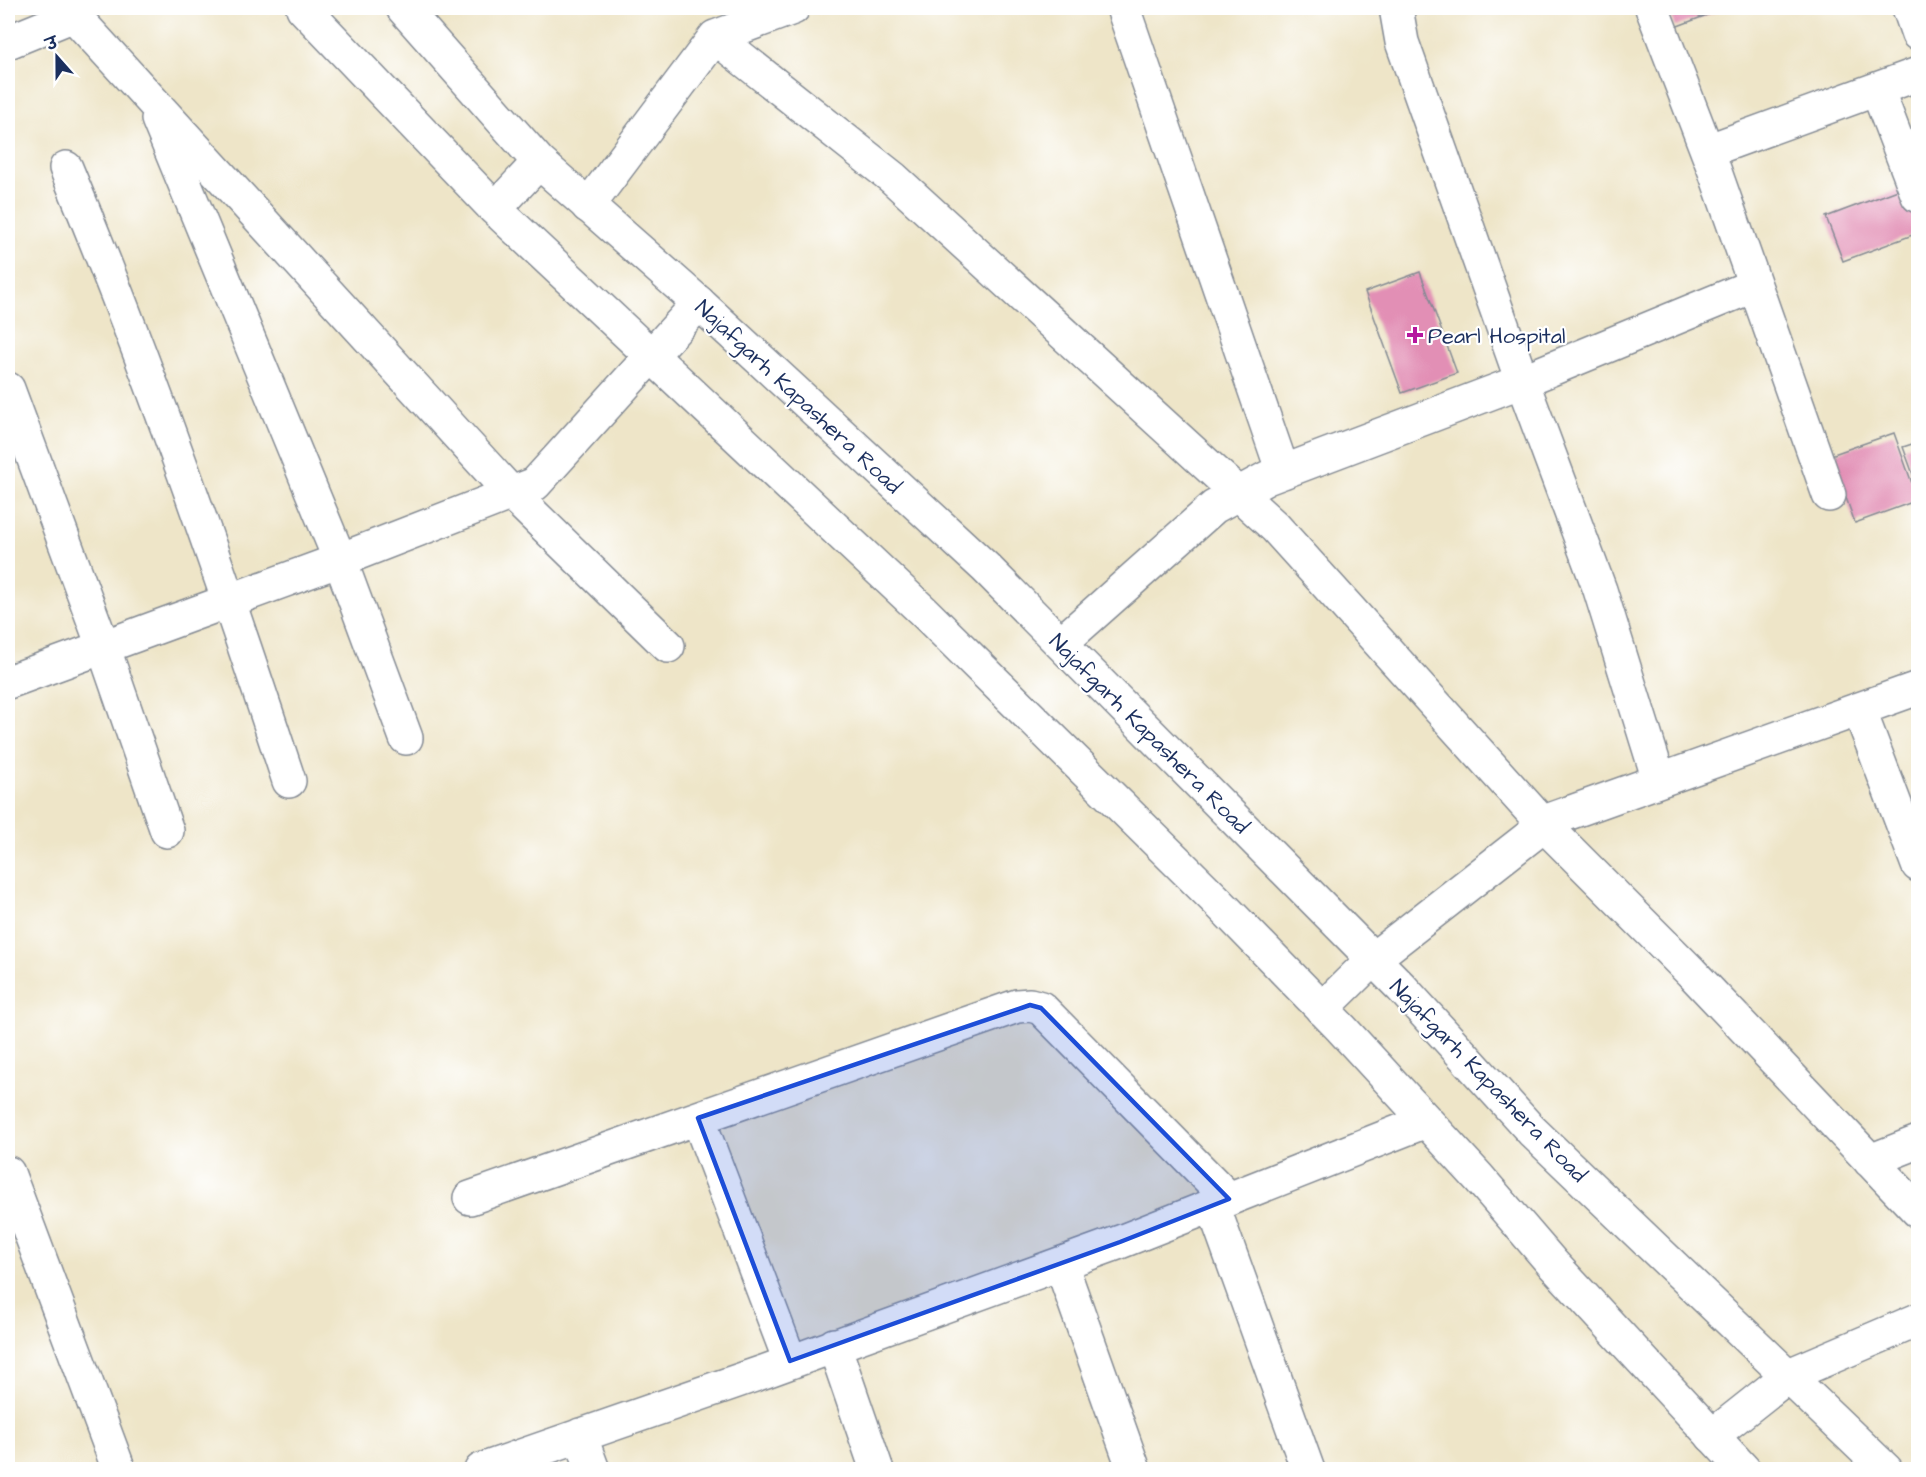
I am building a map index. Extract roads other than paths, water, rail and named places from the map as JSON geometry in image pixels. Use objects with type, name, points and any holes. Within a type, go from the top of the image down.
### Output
[{"type":"street","points":[[303,8],[495,209],[923,610],[1322,1009],[1744,1470]]},
{"type":"street","name":"Najafgarh Kapashera Road","points":[[403,8],[539,162],[699,303],[986,568],[1373,959],[1532,1131],[1886,1470]]},
{"type":"street","points":[[588,206],[715,37],[793,8]]},
{"type":"street","points":[[1123,8],[1283,472]]},
{"type":"street","points":[[1396,8],[1402,42],[1522,381],[1600,590],[1659,780]]},
{"type":"street","points":[[1652,8],[1707,151],[1829,495]]},
{"type":"street","points":[[1909,8],[1918,34]]},
{"type":"street","points":[[8,42],[70,11],[511,493],[668,646]]},
{"type":"street","points":[[715,37],[893,178],[1275,527],[1544,825],[1691,972],[1918,1211]]},
{"type":"street","points":[[1707,151],[1918,74]]},
{"type":"street","points":[[1876,88],[1918,196]]},
{"type":"street","points":[[149,98],[340,560],[406,738]]},
{"type":"street","points":[[495,209],[539,162]]},
{"type":"street","points":[[66,168],[109,272],[229,601],[289,781]]},
{"type":"street","points":[[1061,643],[1214,507],[1237,494],[1283,472],[1522,381],[1755,285]]},
{"type":"street","points":[[8,682],[340,560],[535,484],[699,303]]},
{"type":"street","points":[[8,389],[103,646],[167,831]]},
{"type":"street","points":[[1322,1009],[1373,959],[1552,819],[1918,688]]},
{"type":"street","points":[[1859,709],[1918,865]]},
{"type":"street","points":[[470,1198],[1017,1006],[1030,1005],[1041,1008],[1221,1203],[1308,1470]]},
{"type":"street","points":[[698,1118],[790,1361]]},
{"type":"street","points":[[481,1470],[1061,1264],[1426,1121]]},
{"type":"street","points":[[1870,1161],[1918,1142]]},
{"type":"street","points":[[8,1173],[119,1470]]},
{"type":"street","points":[[1061,1264],[1134,1470]]},
{"type":"street","points":[[1712,1436],[1789,1375],[1918,1320]]},
{"type":"street","points":[[834,1345],[877,1470]]},
{"type":"street","points":[[580,1435],[593,1470]]},
{"type":"place","name":"Pearl Hospital","points":[[1415,335]]}]
